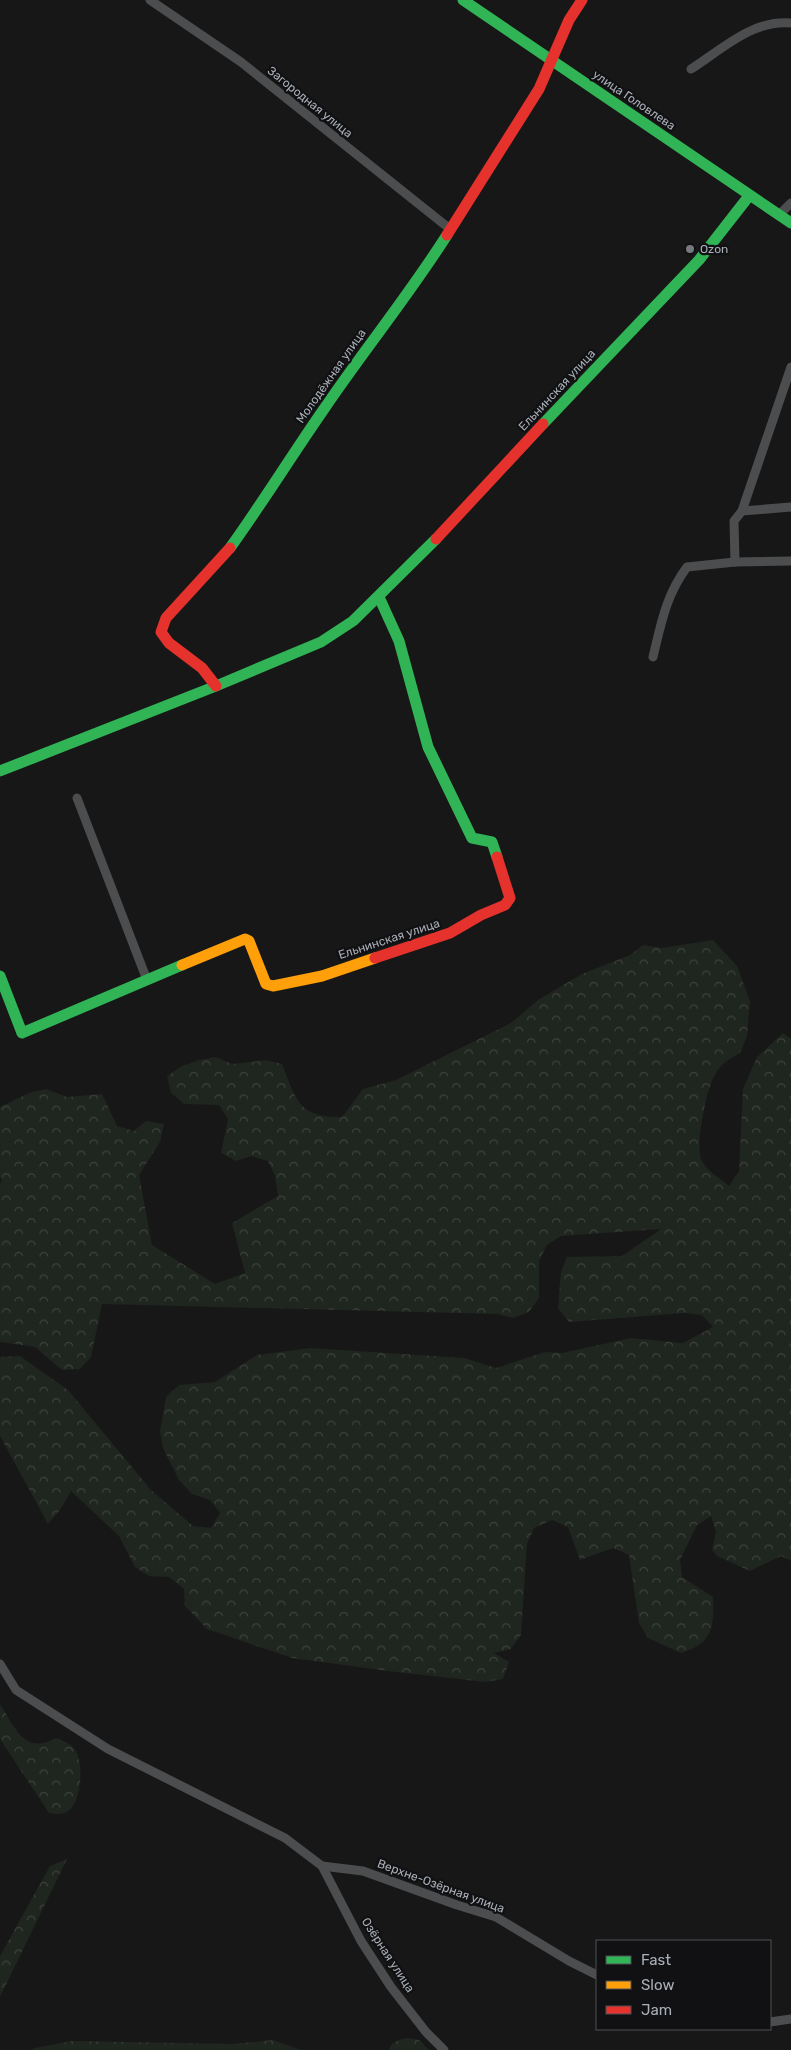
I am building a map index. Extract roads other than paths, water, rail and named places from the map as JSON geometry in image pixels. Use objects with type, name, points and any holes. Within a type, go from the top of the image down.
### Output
[{"type":"street","name":"Загородная улица","points":[[150,0],[241,62],[450,229]]},
{"type":"street","name":"улица Головлева","points":[[463,0],[791,223]]},
{"type":"street","name":"Молодёжная улица","points":[[216,686],[202,668],[169,643],[162,632],[166,618],[228,550],[268,495],[324,410],[423,272],[540,89],[569,20],[582,0]]},
{"type":"street","points":[[691,69],[750,30],[778,22],[791,23]]},
{"type":"street","name":"Ельнинская улица","points":[[0,771],[216,686],[321,642],[353,621],[454,521],[699,260],[749,196]]},
{"type":"street","points":[[779,215],[791,203]]},
{"type":"street","points":[[731,562],[734,521],[743,506],[791,367]]},
{"type":"street","points":[[743,506],[791,508]]},
{"type":"street","points":[[653,658],[662,620],[674,584],[687,567],[731,562],[791,560]]},
{"type":"street","name":"Ельнинская улица","points":[[1,983],[22,1033],[245,939],[250,942],[266,984],[273,986],[322,976],[450,933],[480,915],[505,905],[510,898],[492,842],[472,838],[428,747],[399,641],[379,597]]},
{"type":"street","points":[[77,798],[148,980]]},
{"type":"street","points":[[0,1664],[16,1690],[108,1749],[285,1838],[322,1866]]},
{"type":"street","name":"Верхне-Озёрная улица","points":[[322,1866],[363,1871],[456,1905],[496,1917],[568,1961],[596,1975]]},
{"type":"street","name":"Озёрная улица","points":[[322,1866],[361,1941],[391,1986],[426,2032],[444,2050]]},
{"type":"street","points":[[771,2022],[791,2019]]},
{"type":"place","name":"Ozon","points":[[690,249]]}]
